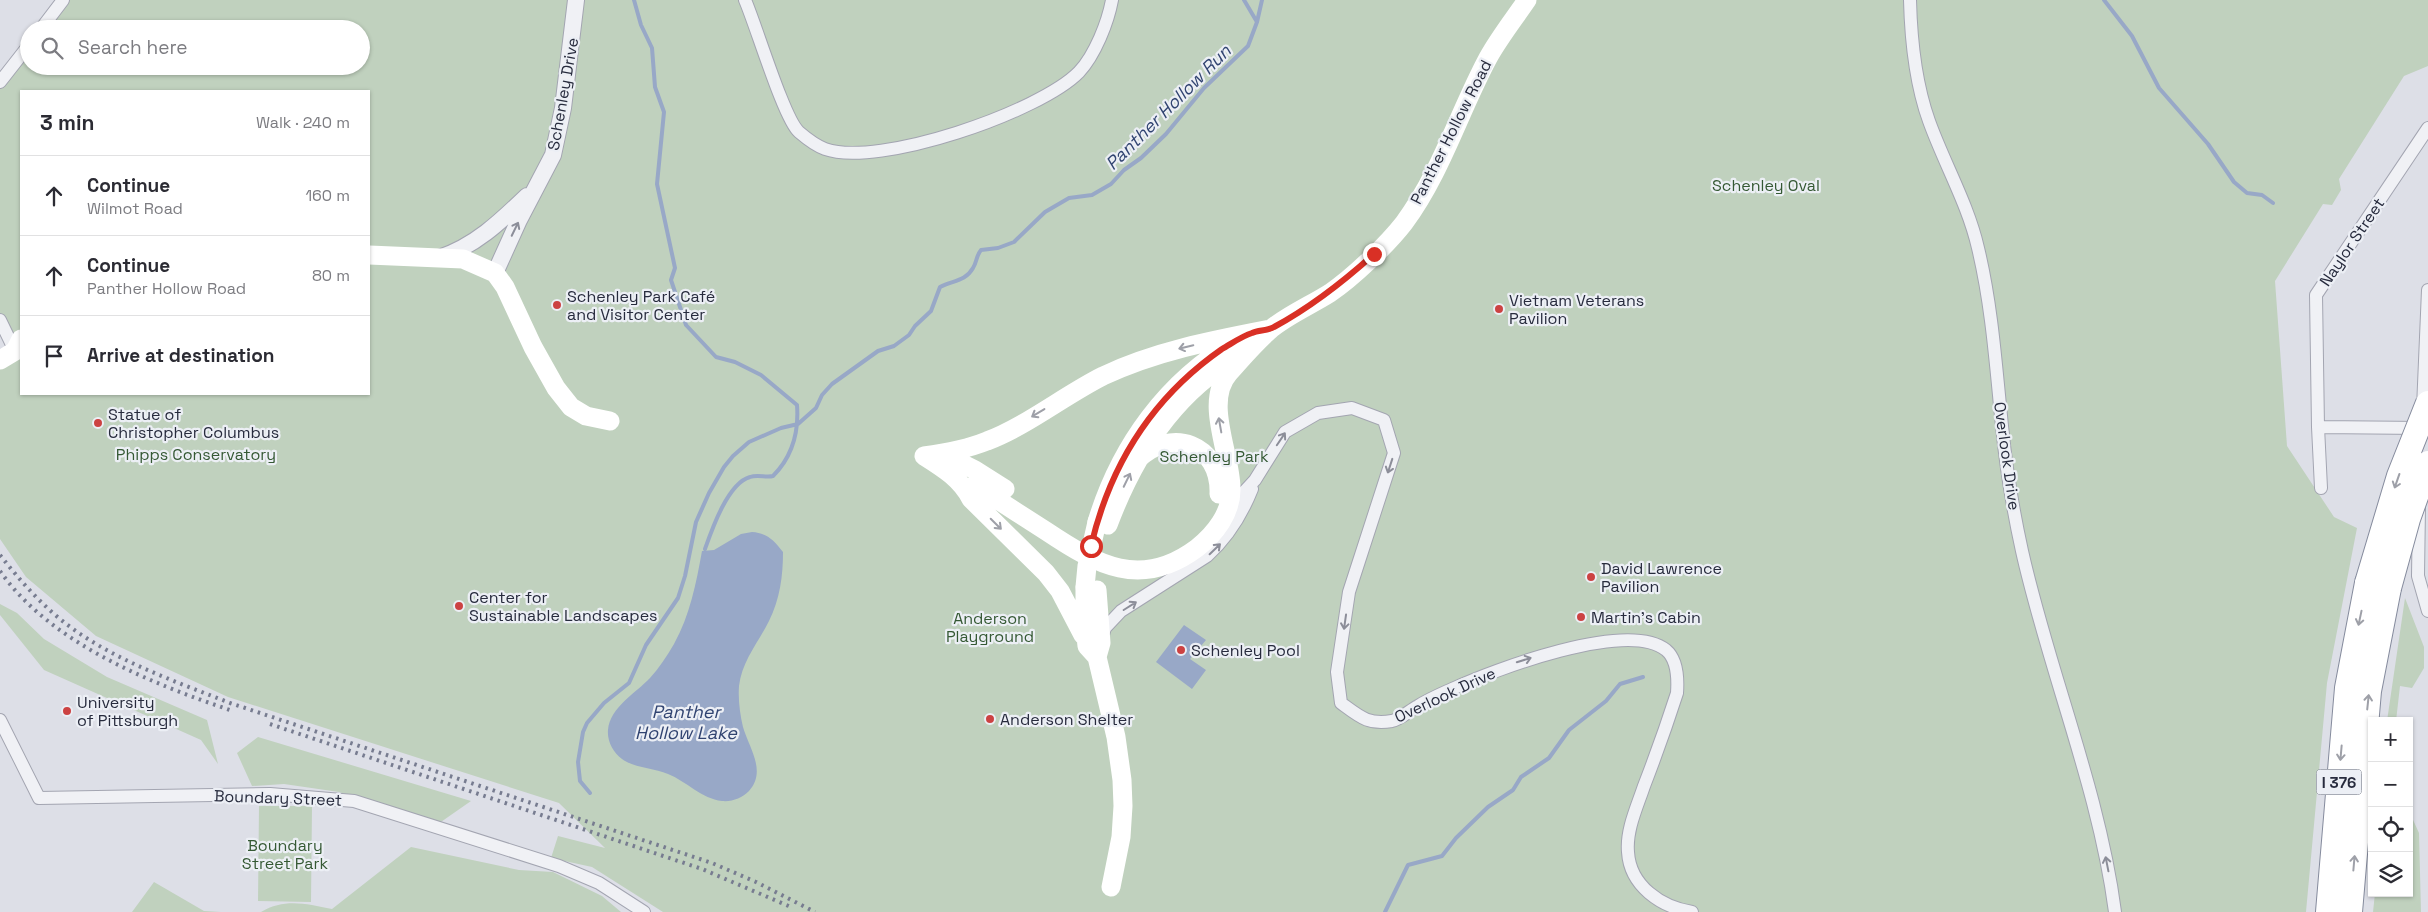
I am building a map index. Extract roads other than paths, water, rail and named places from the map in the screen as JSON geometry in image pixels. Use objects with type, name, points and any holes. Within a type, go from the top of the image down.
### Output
[{"type":"highway","name":"I 376","points":[[2328,912],[2348,688],[2378,586],[2399,476],[2428,403]]},
{"type":"highway","name":"I 376","points":[[2350,912],[2378,586],[2408,519],[2428,463]]},
{"type":"main road","name":"Panther Hollow Road","points":[[1252,340],[1332,291],[1374,254],[1403,223],[1429,182],[1488,57],[1527,0]]},
{"type":"main road","name":"Schenley Drive","points":[[370,255],[464,258],[495,273]]},
{"type":"main road","points":[[495,273],[505,287],[532,347],[556,388],[571,407],[586,416],[610,421]]},
{"type":"main road","points":[[1095,649],[1046,573],[971,499],[965,487],[949,473],[924,456],[943,454],[988,441],[1103,376],[1139,361],[1252,340]]},
{"type":"main road","points":[[1103,523],[1152,436],[1181,402],[1252,340]]},
{"type":"main road","points":[[965,487],[980,488],[1090,559],[1119,569],[1135,571],[1166,565],[1190,553],[1213,533],[1229,508],[1232,488],[1219,423],[1221,390],[1227,375],[1252,340]]},
{"type":"main road","points":[[1111,887],[1121,837],[1122,788],[1116,737],[1095,649],[1091,588],[1103,523],[1106,494],[1123,457],[1137,433],[1155,410],[1195,370],[1223,349],[1252,340]]},
{"type":"main road","points":[[965,487],[975,470],[981,451],[988,441]]},
{"type":"main road","points":[[943,454],[975,470],[1092,548],[1116,557],[1141,559],[1167,553],[1183,544],[1202,528],[1216,506],[1220,484],[1212,461],[1202,452],[1188,444],[1178,442],[1162,444],[1147,450],[1137,460]]},
{"type":"street","points":[[48,20],[63,0]]},
{"type":"street","name":"Schenley Drive","points":[[495,273],[519,220],[550,162],[557,141],[576,0]]},
{"type":"street","points":[[745,0],[784,103],[798,131],[824,149],[853,153],[928,142],[958,133],[1008,114],[1054,90],[1079,71],[1097,42],[1110,12],[1112,0]]},
{"type":"street","name":"Overlook Drive","points":[[1910,0],[1912,43],[1928,120],[1957,186],[1978,247],[1992,332],[2007,468],[2015,514],[2042,630],[2103,845],[2115,912]]},
{"type":"street","points":[[0,82],[20,56]]},
{"type":"street","name":"Naylor Street","points":[[2321,488],[2316,295],[2428,128]]},
{"type":"street","name":"Schenley Drive","points":[[439,258],[455,253],[491,230],[539,184]]},
{"type":"street","points":[[2428,290],[2417,564],[2420,586],[2428,611]]},
{"type":"street","points":[[0,320],[14,351]]},
{"type":"street","name":"Overlook Drive","points":[[1095,649],[1105,628],[1121,612],[1207,556],[1219,546],[1236,521],[1255,480],[1285,432],[1318,413],[1352,408],[1384,420],[1394,453],[1349,592],[1337,672],[1341,703],[1368,722],[1394,721],[1419,705],[1453,688],[1523,660],[1601,642],[1644,641],[1666,650],[1674,661],[1678,677],[1677,692],[1631,824],[1628,854],[1635,876],[1648,892],[1663,904],[1692,912]]},
{"type":"street","points":[[2318,427],[2422,428]]},
{"type":"street","name":"Overlook Drive","points":[[1229,508],[1255,480]]},
{"type":"street","name":"Boundary Street","points":[[0,720],[39,798],[270,794],[354,801],[559,866],[599,883],[644,912]]},
{"type":"water","name":"Panther Hollow Lake","points":[[752,532],[770,538],[783,552],[781,579],[773,613],[743,668],[739,686],[742,722],[755,759],[757,767],[756,776],[749,791],[740,798],[722,801],[708,797],[668,774],[632,764],[622,759],[611,746],[608,730],[613,714],[618,707],[650,678],[663,662],[680,633],[695,587],[702,551],[714,550],[741,534]]},
{"type":"water","name":"Schenley Pool","points":[[1184,625],[1206,640],[1190,659],[1206,670],[1192,689],[1156,662]]},
{"type":"waterway","points":[[634,0],[641,25],[652,48],[655,87],[664,112],[657,184],[675,268],[671,280],[686,325],[716,357],[735,362],[761,375],[797,405],[796,434],[790,452],[780,468],[773,476],[750,477],[742,481],[735,488],[722,508],[705,549]]},
{"type":"waterway","points":[[1244,0],[1257,22]]},
{"type":"waterway","name":"Panther Hollow Run","points":[[590,793],[580,781],[578,762],[583,732],[587,723],[604,703],[629,683],[646,645],[678,598],[685,576],[696,522],[709,493],[724,467],[733,456],[749,442],[781,428],[798,424],[816,408],[822,395],[832,384],[878,351],[894,346],[909,335],[915,326],[931,311],[940,287],[970,273],[981,250],[998,248],[1014,242],[1045,212],[1069,198],[1092,195],[1111,184],[1124,170],[1141,158],[1166,134],[1204,88],[1248,46],[1257,22],[1262,0]]},
{"type":"waterway","points":[[2104,0],[2132,36],[2159,88],[2208,144],[2234,182],[2247,193],[2262,195],[2273,203]]},
{"type":"waterway","points":[[1385,912],[1408,865],[1442,856],[1456,838],[1488,807],[1513,790],[1521,777],[1549,758],[1569,730],[1606,701],[1620,684],[1643,677]]},
{"type":"railway","points":[[0,555],[28,588],[60,619],[99,646],[164,677],[230,703],[712,863],[756,882],[815,912]]},
{"type":"railway","points":[[0,571],[21,597],[74,640],[135,673],[230,710]]},
{"type":"railway","points":[[270,724],[702,869],[791,907]]},
{"type":"place","name":"Schenley Park Café and Visitor Center","points":[[557,305]]},
{"type":"place","name":"Vietnam Veterans Pavilion","points":[[1499,309]]},
{"type":"place","name":"Statue of Christopher Columbus","points":[[98,423]]},
{"type":"place","name":"David Lawrence Pavilion","points":[[1591,577]]},
{"type":"place","name":"Center for Sustainable Landscapes","points":[[459,606]]},
{"type":"place","name":"Martin's Cabin","points":[[1581,617]]},
{"type":"place","name":"Schenley Pool","points":[[1181,650]]},
{"type":"place","name":"University of Pittsburgh","points":[[67,711]]},
{"type":"place","name":"Anderson Shelter","points":[[990,719]]},
{"type":"park label","name":"Schenley Oval","points":[[1766,185]]},
{"type":"park label","name":"Phipps Conservatory","points":[[196,454]]},
{"type":"park label","name":"Schenley Park","points":[[1214,456]]},
{"type":"park label","name":"Anderson Playground","points":[[990,627]]},
{"type":"park label","name":"Boundary Street Park","points":[[285,854]]}]
